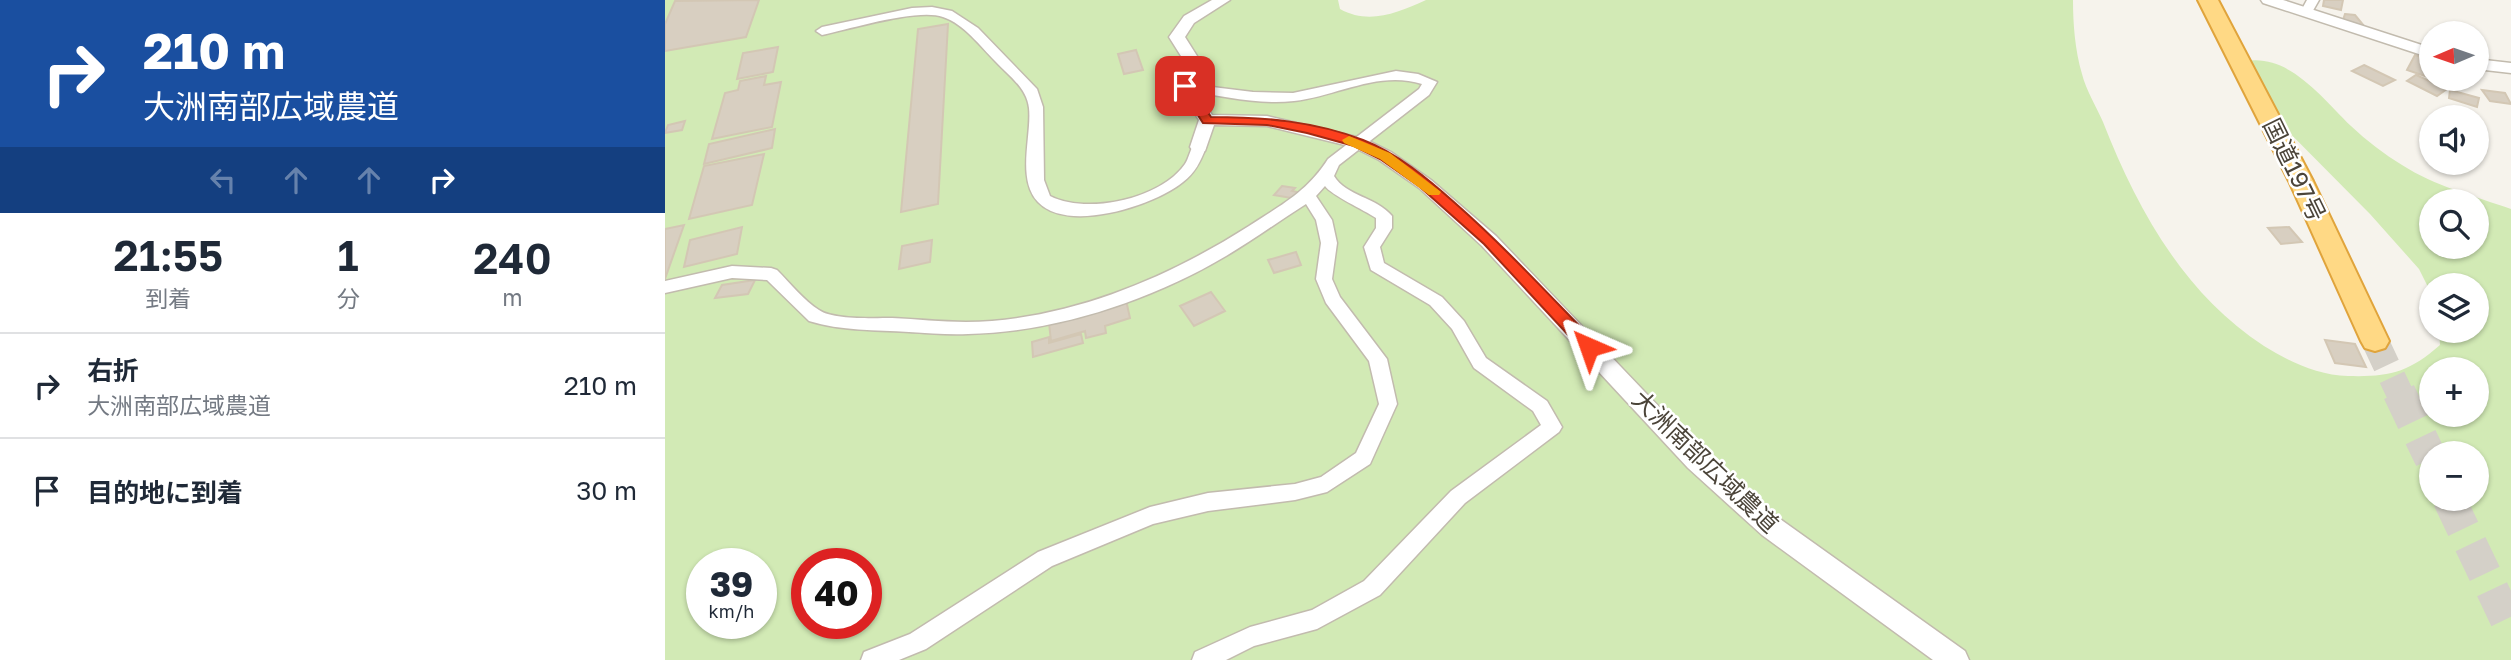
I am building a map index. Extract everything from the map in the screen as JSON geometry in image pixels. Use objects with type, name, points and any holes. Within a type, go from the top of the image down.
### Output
[{"type":"highway","name":"国道197号","points":[[2208,0],[2301,181],[2375,341]]},
{"type":"street","points":[[822,32],[912,12],[932,11],[948,14],[973,31],[1030,89],[1036,107],[1036,180],[1044,199],[1064,208],[1094,209],[1125,204],[1155,194],[1177,181],[1192,166],[1207,121],[1185,86],[1189,56],[1177,37],[1178,30],[1187,21],[1223,0]]},
{"type":"street","points":[[2268,0],[2310,6],[2419,48]]},
{"type":"street","points":[[2489,65],[2511,68]]},
{"type":"street","points":[[665,287],[732,272],[771,274],[815,317],[850,323],[968,328],[1025,322],[1087,308],[1144,289],[1219,253],[1308,195],[1326,176],[1333,162],[1424,92],[1430,82],[1415,75],[1379,76],[1294,97],[1185,86]]},
{"type":"street","name":"大洲南部広域農道","points":[[1207,121],[1267,121],[1359,143],[1385,156],[1425,184],[1489,241],[1696,461],[1771,527],[1955,660]]},
{"type":"street","points":[[1203,660],[1249,637],[1317,619],[1373,588],[1458,497],[1552,426],[1540,407],[1480,363],[1458,325],[1436,301],[1377,266],[1373,247],[1384,228],[1384,216],[1354,197],[1335,190],[1326,176]]},
{"type":"street","points":[[872,660],[918,642],[1045,559],[1150,516],[1208,502],[1295,492],[1327,484],[1363,458],[1388,404],[1378,359],[1332,299],[1324,279],[1329,243],[1324,220],[1308,195]]},
{"type":"green space","points":[[665,0],[1338,0],[1340,9],[1351,14],[1372,17],[1394,13],[1426,0],[2073,0],[2080,65],[2086,86],[2116,154],[2166,247],[2210,301],[2264,346],[2304,367],[2337,375],[2375,376],[2397,371],[2419,361],[2419,427],[2489,427],[2489,357],[2425,357],[2440,343],[2489,343],[2489,273],[2421,273],[2370,214],[2246,89],[2232,65],[2250,61],[2283,67],[2312,87],[2369,142],[2419,175],[2453,189],[2419,189],[2419,259],[2489,259],[2489,201],[2511,209],[2511,660],[665,660]]},
{"type":"building","points":[[759,0],[746,37],[665,51],[665,24],[675,1]]},
{"type":"building","points":[[2324,0],[2343,0],[2341,10],[2323,6]]},
{"type":"building","points":[[2345,14],[2355,15],[2364,26],[2343,20]]},
{"type":"building","points":[[948,24],[938,204],[901,212],[918,29]]},
{"type":"building","points":[[778,47],[773,72],[737,79],[743,53]]},
{"type":"building","points":[[1136,50],[1143,70],[1124,74],[1118,54]]},
{"type":"building","points":[[2415,55],[2419,56],[2419,74],[2407,70]]},
{"type":"building","points":[[2364,65],[2395,80],[2383,86],[2352,71]]},
{"type":"building","points":[[2416,75],[2419,76],[2419,87],[2407,81]]},
{"type":"building","points":[[766,76],[764,85],[781,82],[772,127],[712,139],[725,93],[738,90],[740,81]]},
{"type":"building","points":[[2427,91],[2444,91],[2437,96]]},
{"type":"building","points":[[2450,91],[2454,91],[2479,98],[2477,105],[2471,105],[2449,98]]},
{"type":"building","points":[[2483,91],[2505,93],[2511,104],[2490,101]]},
{"type":"building","points":[[685,121],[682,130],[665,133],[668,125]]},
{"type":"building","points":[[775,129],[772,148],[704,164],[709,144]]},
{"type":"building","points":[[764,154],[752,205],[689,219],[704,166]]},
{"type":"building","points":[[1282,186],[1295,188],[1292,191],[1302,193],[1297,199],[1274,195]]},
{"type":"building","points":[[684,225],[665,279],[665,229]]},
{"type":"building","points":[[742,227],[737,254],[684,267],[690,240]]},
{"type":"building","points":[[2289,227],[2302,242],[2281,244],[2268,228]]},
{"type":"building","points":[[932,240],[930,262],[899,269],[902,246]]},
{"type":"building","points":[[1296,252],[1301,265],[1274,273],[1268,260]]},
{"type":"building","points":[[755,280],[748,294],[715,298],[722,285]]},
{"type":"building","points":[[1211,292],[1225,311],[1194,326],[1180,306]]},
{"type":"building","points":[[1126,300],[1130,318],[1105,326],[1106,333],[1086,338],[1085,331],[1051,341],[1049,323]]},
{"type":"building","points":[[1081,334],[1083,343],[1033,357],[1032,342],[1049,337],[1049,343]]},
{"type":"building","points":[[2325,340],[2355,344],[2366,367],[2335,363]]},
{"type":"tunnel","points":[[2375,341],[2400,394]]},
{"type":"tunnel","points":[[2399,392],[2422,441]]},
{"type":"tunnel","points":[[2455,511],[2511,629]]},
{"type":"slow traffic","points":[[1349,140],[1385,156],[1434,192]]},
{"type":"route","points":[[1185,86],[1207,121],[1267,121],[1308,129],[1359,143],[1385,156],[1425,184],[1489,241],[1589,347]]}]
